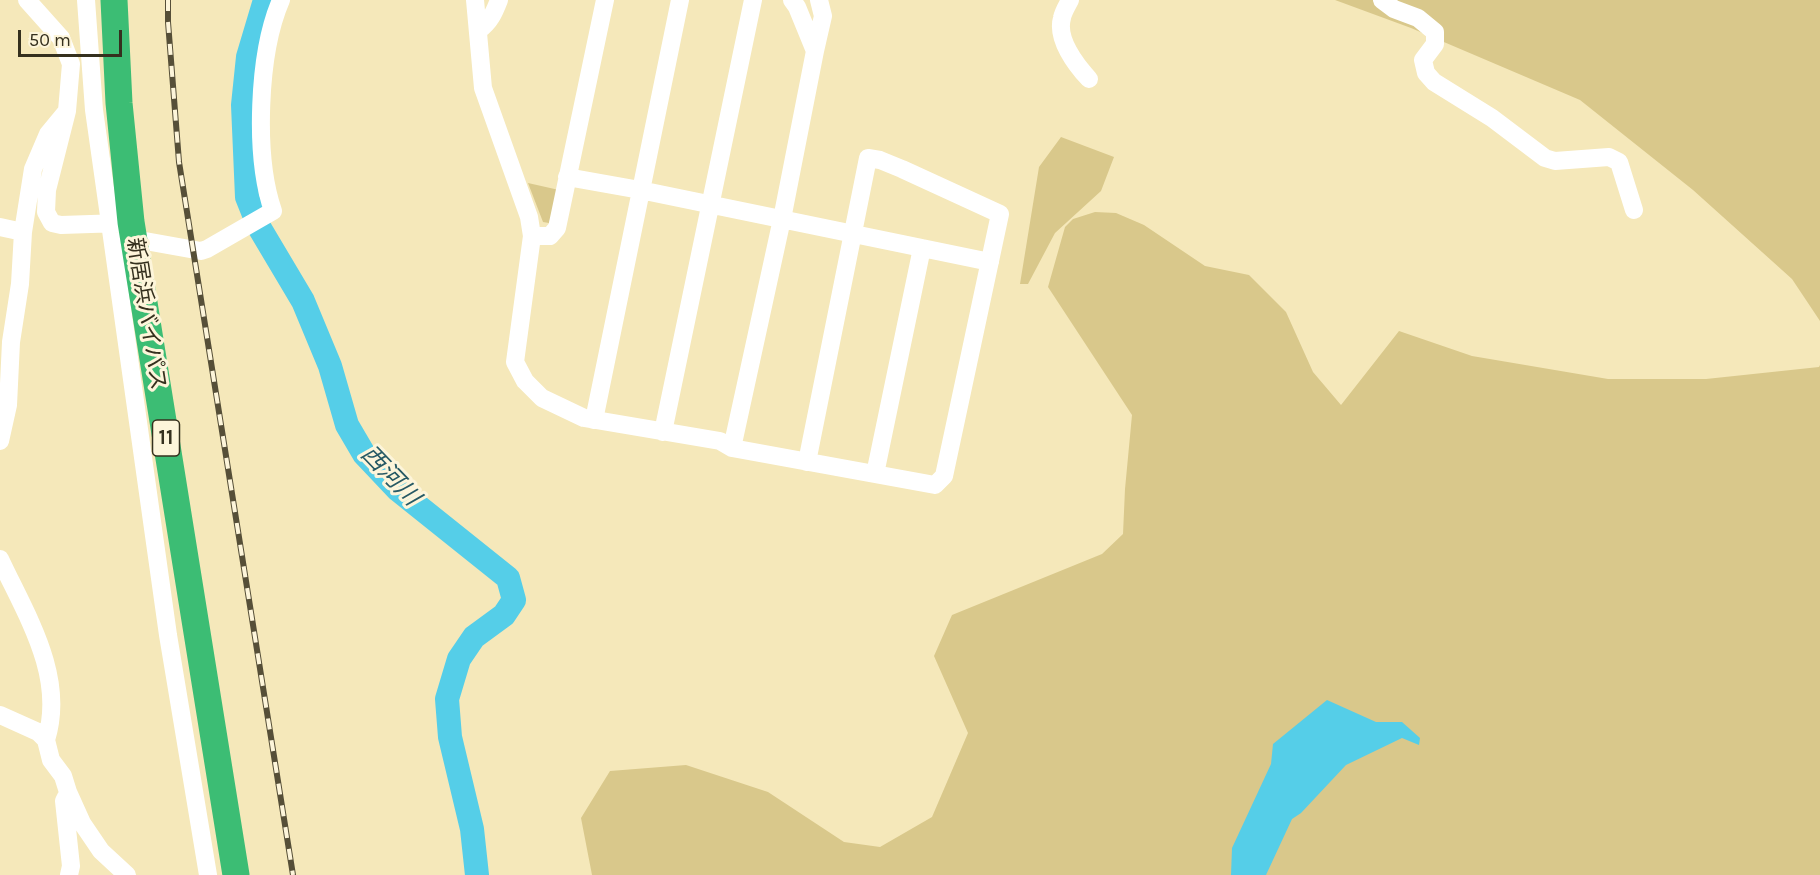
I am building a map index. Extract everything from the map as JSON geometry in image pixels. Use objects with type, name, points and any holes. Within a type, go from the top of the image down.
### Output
[{"type":"highway","name":"新居浜バイパス","points":[[114,0],[125,228],[236,875]]},
{"type":"street","points":[[27,0],[61,38],[71,64],[67,111],[47,190],[46,212],[52,223],[125,228],[201,251],[273,211],[262,152],[263,91],[266,51],[273,19],[281,0]]},
{"type":"street","points":[[86,0],[94,110],[125,228],[168,634],[208,875]]},
{"type":"street","points":[[475,0],[483,88],[529,217],[532,236],[515,362],[525,381],[542,398],[584,418],[720,441],[732,448],[807,462],[935,485],[944,476],[1000,214],[880,160],[868,158],[807,462]]},
{"type":"street","points":[[478,30],[487,24],[498,0]]},
{"type":"street","points":[[532,236],[550,236],[557,228],[605,0]]},
{"type":"street","points":[[594,420],[680,0]]},
{"type":"street","points":[[663,432],[753,0]]},
{"type":"street","points":[[792,0],[815,51]]},
{"type":"street","points":[[732,448],[823,16],[819,0]]},
{"type":"street","points":[[1070,0],[1061,20],[1064,42],[1074,64],[1089,79]]},
{"type":"street","points":[[1382,0],[1394,9],[1418,18],[1435,32],[1435,44],[1424,60],[1426,73],[1434,82],[1492,118],[1545,158],[1555,161],[1609,157],[1619,162],[1634,210]]},
{"type":"street","points":[[0,441],[2,417],[10,383],[11,342],[20,284],[23,232],[33,169],[48,134],[67,111]]},
{"type":"street","points":[[567,177],[990,262]]},
{"type":"street","points":[[0,227],[23,232]]},
{"type":"street","points":[[875,474],[922,248]]},
{"type":"street","points":[[0,560],[45,658],[51,689],[50,729],[46,740]]},
{"type":"street","points":[[0,714],[38,732],[46,740],[51,760],[63,776],[82,823],[101,851],[128,875]]},
{"type":"street","points":[[68,792],[64,801],[71,866],[69,875]]},
{"type":"shaded area","points":[[1335,0],[1820,0],[1820,321],[1792,279],[1693,190],[1580,100],[1411,28]]},
{"type":"shaded area","points":[[1061,137],[1114,157],[1101,191],[1055,233],[1028,284],[1020,284],[1039,167]]},
{"type":"shaded area","points":[[528,183],[559,190],[549,223],[543,222]]},
{"type":"shaded area","points":[[1095,212],[1116,213],[1144,225],[1205,266],[1249,275],[1286,312],[1313,372],[1341,405],[1399,331],[1472,356],[1608,379],[1706,379],[1819,367],[1820,365],[1820,875],[592,875],[581,818],[610,771],[686,765],[768,792],[844,842],[880,847],[932,817],[968,733],[934,656],[952,615],[1102,554],[1123,534],[1132,415],[1048,287],[1065,227],[1073,219]]},
{"type":"water","points":[[1327,700],[1376,722],[1402,722],[1420,738],[1419,745],[1402,738],[1346,765],[1301,813],[1292,819],[1266,875],[1231,875],[1232,848],[1271,764],[1273,744]]},
{"type":"waterway","name":"西河川","points":[[265,0],[248,57],[243,105],[247,197],[259,227],[303,301],[330,366],[347,425],[364,454],[398,490],[508,578],[514,600],[504,615],[474,637],[459,659],[447,699],[450,737],[472,829],[477,875]]},
{"type":"railway","points":[[168,0],[179,162],[293,875]]}]
